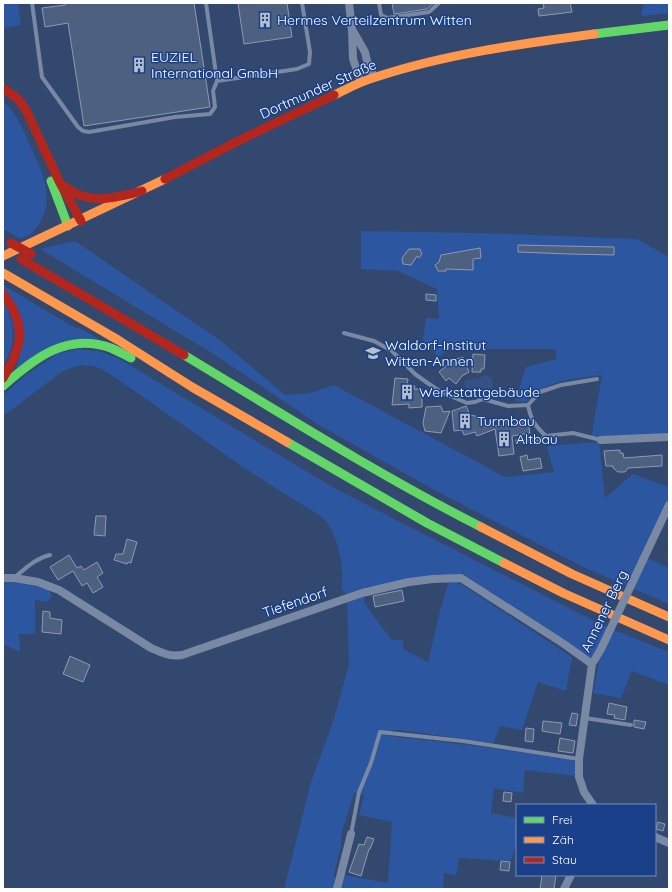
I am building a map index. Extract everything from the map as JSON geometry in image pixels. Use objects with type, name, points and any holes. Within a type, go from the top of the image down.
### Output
[{"type":"main road","name":"Dortmunder Straße","points":[[3,256],[142,191],[238,140],[374,77],[430,61],[485,50],[669,25]]},
{"type":"main road","points":[[3,88],[18,99],[26,110],[60,183],[81,220]]},
{"type":"main road","points":[[3,94],[9,98],[21,111],[34,139],[68,226]]},
{"type":"main road","points":[[60,183],[73,194],[94,200],[142,191]]},
{"type":"main road","points":[[7,241],[31,254],[40,269]]},
{"type":"main road","points":[[3,249],[40,269],[436,504],[572,574],[669,617]]},
{"type":"main road","points":[[3,273],[118,340],[192,387],[427,523],[563,593],[669,640]]},
{"type":"main road","points":[[3,294],[11,302],[18,317],[20,330],[20,342],[12,365],[3,378]]},
{"type":"main road","points":[[3,386],[23,368],[41,355],[60,346],[76,343],[93,343],[121,352],[158,374],[192,387]]},
{"type":"street","points":[[348,3],[352,30],[353,58],[361,82]]},
{"type":"street","points":[[352,30],[365,52],[374,77]]},
{"type":"street","points":[[601,440],[669,437]]},
{"type":"street","name":"Annener Berg","points":[[592,804],[584,792],[580,777],[579,759],[592,664],[601,649],[669,505]]},
{"type":"street","name":"Tiefendorf","points":[[3,578],[14,578],[38,582],[59,590],[151,648],[166,655],[173,656],[182,655],[362,592],[409,582],[461,578],[592,664]]},
{"type":"street","points":[[337,889],[351,834]]},
{"type":"street","points":[[656,837],[669,843]]},
{"type":"street","points":[[564,889],[570,876]]},
{"type":"lane","points":[[32,3],[42,77],[78,128],[89,132],[175,117],[210,114],[215,107],[213,91],[217,81],[206,3]]},
{"type":"lane","points":[[217,81],[297,69],[309,64],[310,52],[302,3]]},
{"type":"lane","points":[[379,3],[381,15],[387,18],[429,12],[439,3]]},
{"type":"lane","points":[[344,333],[374,341],[392,351],[415,374],[429,384],[443,393],[467,403],[483,399],[508,406],[528,405],[540,392],[561,385],[597,380]]},
{"type":"lane","points":[[528,405],[536,427],[546,436]]},
{"type":"lane","points":[[517,441],[540,440],[546,436],[573,433],[601,440]]},
{"type":"lane","points":[[14,578],[35,561],[50,555]]},
{"type":"lane","points":[[585,718],[631,725]]},
{"type":"lane","points":[[351,834],[360,792],[372,763],[380,732],[463,741],[579,759]]},
{"type":"shaded area","points":[[3,3],[18,3],[21,25],[3,28]]},
{"type":"shaded area","points":[[644,3],[669,3],[669,13],[641,16]]},
{"type":"shaded area","points":[[3,102],[12,110],[21,126],[41,170],[46,189],[46,209],[38,226],[34,231],[21,239],[3,229]]},
{"type":"shaded area","points":[[361,231],[484,233],[637,239],[669,257],[669,417],[667,434],[601,437],[593,436],[592,433],[602,375],[561,381],[552,384],[534,394],[526,402],[515,401],[526,367],[556,359],[556,349],[450,349],[438,357],[423,340],[426,318],[439,319],[437,289],[398,271],[361,269]]},
{"type":"shaded area","points":[[75,241],[221,341],[285,395],[311,393],[334,385],[505,477],[554,472],[547,446],[599,442],[605,498],[633,474],[669,487],[669,499],[646,553],[648,558],[669,568],[669,604],[583,567],[436,491],[319,425],[215,355],[40,249]]},
{"type":"shaded area","points":[[3,285],[77,329],[78,327],[100,340],[92,340],[14,372],[20,356]]},
{"type":"shaded area","points":[[3,303],[6,305],[9,314],[13,336],[10,350],[3,366]]},
{"type":"shaded area","points":[[77,349],[98,351],[118,358],[336,489],[604,626],[669,652],[669,685],[632,671],[621,698],[593,693],[599,663],[458,575],[366,587],[364,602],[392,640],[403,640],[403,649],[428,662],[449,580],[461,584],[572,657],[566,691],[538,682],[522,730],[500,726],[493,743],[399,730],[379,732],[390,736],[477,746],[572,760],[576,764],[575,776],[525,770],[523,793],[494,788],[491,813],[516,818],[516,845],[511,861],[459,858],[456,875],[444,873],[443,889],[340,889],[344,875],[388,883],[392,822],[359,815],[364,795],[354,793],[341,835],[341,846],[334,874],[336,884],[335,889],[284,889],[311,782],[333,722],[349,664],[347,595],[341,589],[342,568],[335,537],[331,528],[318,514],[263,480],[129,387],[102,369],[94,366],[80,365],[63,371],[3,416],[3,395],[27,374],[57,354]]},
{"type":"shaded area","points":[[486,375],[492,379],[493,387],[491,390],[470,391],[467,389],[465,380]]},
{"type":"shaded area","points":[[3,580],[49,589],[52,597],[46,602],[35,600],[35,634],[19,634],[20,652],[3,644]]},
{"type":"building","name":"EUZIEL International GmbH","points":[[65,3],[194,3],[210,107],[84,126],[68,23],[45,27],[42,8],[65,5]]},
{"type":"building","name":"Hermes Verteilzentrum Witten","points":[[238,3],[287,3],[292,37],[244,44]]},
{"type":"building","points":[[392,3],[434,3],[427,9],[394,14]]},
{"type":"building","points":[[543,3],[570,3],[572,12],[539,16],[538,9],[544,8]]},
{"type":"building","points":[[518,245],[614,247],[614,255],[518,252]]},
{"type":"building","points":[[480,248],[481,258],[473,259],[473,270],[446,269],[446,271],[438,271],[435,265],[439,262],[441,255]]},
{"type":"building","points":[[409,249],[420,249],[422,254],[419,258],[417,256],[411,265],[403,264],[402,258]]},
{"type":"building","points":[[426,294],[436,295],[436,301],[426,300]]},
{"type":"building","points":[[473,354],[485,355],[484,369],[481,369],[481,372],[472,372]]},
{"type":"building","points":[[463,357],[469,372],[462,376],[456,384],[449,378],[446,381],[439,372],[453,360]]},
{"type":"building","name":"Werkstattgebäude","points":[[395,378],[408,379],[407,385],[415,386],[414,389],[422,389],[422,407],[409,408],[409,404],[392,405]]},
{"type":"building","points":[[441,406],[443,412],[450,411],[441,433],[425,431],[423,423],[426,407]]},
{"type":"building","points":[[466,406],[470,415],[485,418],[485,427],[504,425],[509,421],[512,424],[528,422],[530,433],[512,436],[514,454],[499,456],[495,429],[477,436],[475,432],[464,435],[462,430],[454,431],[452,411]]},
{"type":"building","points":[[620,450],[620,453],[623,453],[624,458],[662,455],[662,466],[628,468],[625,472],[618,472],[613,468],[613,466],[606,466],[604,451]]},
{"type":"building","points":[[527,455],[528,460],[540,458],[542,468],[523,471],[520,457]]},
{"type":"building","points":[[96,516],[106,516],[105,536],[94,535]]},
{"type":"building","points":[[127,539],[137,542],[131,563],[128,562],[127,564],[114,560],[116,554],[123,554]]},
{"type":"building","points":[[69,555],[77,568],[81,566],[84,570],[97,562],[103,573],[97,577],[103,587],[93,593],[87,583],[82,586],[73,571],[58,580],[50,567]]},
{"type":"building","points":[[402,590],[404,601],[375,607],[373,596]]},
{"type":"building","points":[[43,611],[50,612],[50,618],[62,620],[61,634],[42,632]]},
{"type":"building","points":[[70,656],[90,665],[83,682],[63,674]]},
{"type":"building","points":[[609,703],[627,707],[625,720],[614,718],[615,715],[607,714]]},
{"type":"building","points":[[572,713],[578,714],[576,726],[569,725]]},
{"type":"building","points":[[634,720],[646,722],[644,729],[634,727]]},
{"type":"building","points":[[543,721],[562,723],[560,734],[542,731]]},
{"type":"building","points":[[526,728],[534,729],[533,742],[525,741]]},
{"type":"building","points":[[560,738],[575,741],[573,753],[558,751]]},
{"type":"building","points":[[504,792],[512,793],[511,802],[503,801]]},
{"type":"building","points":[[658,822],[665,824],[663,831],[656,829]]},
{"type":"building","points":[[367,837],[374,839],[369,849],[361,876],[349,872],[359,844],[364,845]]},
{"type":"building","points":[[501,861],[510,862],[509,871],[500,870]]},
{"type":"building","points":[[542,876],[556,876],[554,889],[540,889]]},
{"type":"traffic: fast","points":[[594,34],[669,25]]},
{"type":"traffic: fast","points":[[51,181],[68,226]]},
{"type":"traffic: fast","points":[[3,386],[40,357],[52,350],[66,346],[80,343],[95,344],[111,348],[131,358]]},
{"type":"traffic: fast","points":[[184,355],[368,465],[481,527]]},
{"type":"traffic: fast","points":[[287,442],[427,523],[504,563]]},
{"type":"traffic: slow","points":[[334,95],[370,79],[429,62],[511,46],[594,34]]},
{"type":"traffic: slow","points":[[3,256],[165,179]]},
{"type":"traffic: slow","points":[[3,273],[118,340],[192,387],[287,442]]},
{"type":"traffic: slow","points":[[481,527],[572,574],[669,617]]},
{"type":"traffic: slow","points":[[504,563],[563,593],[669,640]]},
{"type":"traffic: jam","points":[[3,88],[18,99],[26,110],[60,183],[81,221]]},
{"type":"traffic: jam","points":[[165,179],[238,141],[334,95]]},
{"type":"traffic: jam","points":[[64,186],[83,196],[102,199],[142,191]]},
{"type":"traffic: jam","points":[[11,243],[31,254]]},
{"type":"traffic: jam","points":[[21,259],[184,355]]},
{"type":"traffic: jam","points":[[3,294],[11,305],[16,316],[20,336],[15,356],[3,378]]},
{"type":"place","name":"Hermes Verteilzentrum Witten","points":[[265,20]]},
{"type":"place","name":"EUZIEL International GmbH","points":[[139,65]]},
{"type":"place","name":"Waldorf-Institut Witten-Annen","points":[[373,353]]},
{"type":"place","name":"Werkstattgebäude","points":[[407,392]]},
{"type":"place","name":"Turmbau","points":[[465,421]]},
{"type":"place","name":"Altbau","points":[[504,439]]}]
